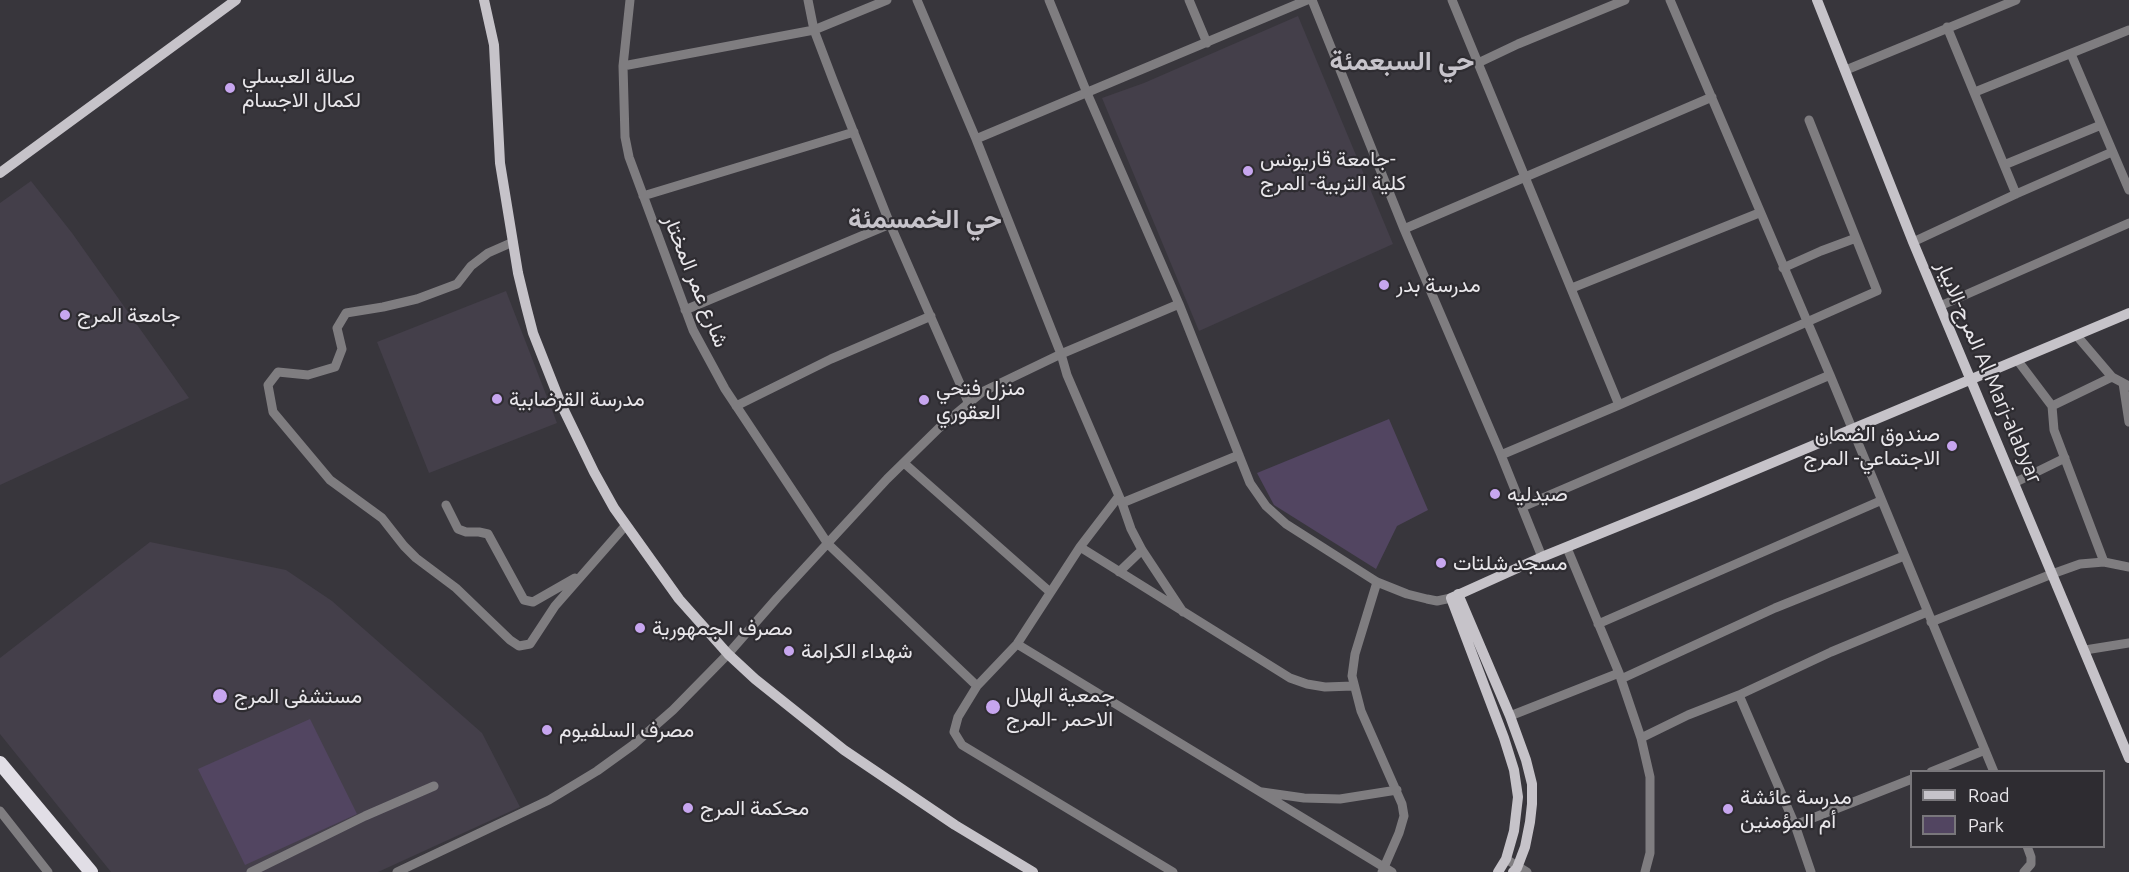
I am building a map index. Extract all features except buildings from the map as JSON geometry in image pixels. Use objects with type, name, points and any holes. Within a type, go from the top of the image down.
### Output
[{"type":"highway","points":[[0,764],[91,872]]},
{"type":"main road","points":[[0,173],[236,0]]},
{"type":"main road","points":[[484,0],[494,45],[500,163],[528,315],[550,379],[594,472],[626,525],[679,599],[728,654],[772,693],[844,750],[955,825],[1033,872]]},
{"type":"main road","name":"المرج-الابيار Al Marj-alabyar","points":[[1817,0],[1913,242],[2129,758]]},
{"type":"main road","points":[[1454,596],[1542,557],[1971,381],[2129,313]]},
{"type":"main road","points":[[1454,596],[1510,716],[1532,784],[1530,822],[1519,870]]},
{"type":"main road","points":[[1454,596],[1514,770],[1518,796],[1514,831],[1506,859],[1498,872]]},
{"type":"street","name":"شارع عمر المختار","points":[[630,0],[623,66],[625,137],[629,157],[685,310],[708,361],[828,544],[977,686]]},
{"type":"street","points":[[808,0],[814,30],[890,224],[968,402]]},
{"type":"street","points":[[623,66],[814,30],[887,0]]},
{"type":"street","points":[[917,0],[976,139],[1061,354],[1067,375],[1121,499],[1131,529],[1142,550],[1183,612]]},
{"type":"street","points":[[1049,0],[1179,304],[1250,483],[1266,506],[1286,524],[1377,582],[1427,599],[1437,600],[1454,596]]},
{"type":"street","points":[[1189,0],[1207,43]]},
{"type":"street","points":[[976,139],[1307,0]]},
{"type":"street","points":[[1312,0],[1404,230],[1501,455],[1542,557]]},
{"type":"street","points":[[1452,0],[1619,405]]},
{"type":"street","points":[[1478,63],[1624,0]]},
{"type":"street","points":[[1670,0],[1830,375],[1880,501],[1994,770]]},
{"type":"street","points":[[1846,70],[2016,0]]},
{"type":"street","points":[[1947,27],[2016,194]]},
{"type":"street","points":[[1975,92],[2129,30]]},
{"type":"street","points":[[2071,54],[2129,190]]},
{"type":"street","points":[[1404,230],[1712,97]]},
{"type":"street","points":[[1501,455],[1877,291],[1809,120]]},
{"type":"street","points":[[2004,165],[2101,125]]},
{"type":"street","points":[[643,196],[855,132]]},
{"type":"street","points":[[1913,242],[2112,152]]},
{"type":"street","points":[[1572,288],[1759,213]]},
{"type":"street","points":[[1940,306],[2129,223]]},
{"type":"street","points":[[685,310],[890,224]]},
{"type":"street","points":[[1784,268],[1856,238]]},
{"type":"street","points":[[513,242],[488,253],[471,266],[457,284],[417,299],[346,313],[337,328],[342,349],[335,367],[308,375],[278,372],[268,385],[273,412],[330,480],[382,518],[416,558],[456,588],[515,645],[530,644],[555,606],[626,525]]},
{"type":"street","points":[[397,872],[521,814],[597,771],[656,726],[728,654],[777,598],[904,463],[968,402],[982,392],[1061,354],[1179,304]]},
{"type":"street","points":[[736,406],[831,359],[931,316]]},
{"type":"street","points":[[2077,336],[2112,377],[2126,384],[2129,422]]},
{"type":"street","points":[[2018,361],[2052,406],[2054,430],[2104,562]]},
{"type":"street","points":[[1522,507],[1830,375]]},
{"type":"street","points":[[2052,406],[2112,377]]},
{"type":"street","points":[[1173,872],[962,745],[956,737],[954,727],[957,717],[977,686],[1017,644],[1080,547],[1121,499],[1239,455]]},
{"type":"street","points":[[2014,483],[2065,458]]},
{"type":"street","points":[[904,463],[1050,592]]},
{"type":"street","points":[[1598,624],[1880,501]]},
{"type":"street","points":[[446,505],[458,529],[488,534],[524,600],[533,602],[580,576]]},
{"type":"street","points":[[1080,547],[1290,678],[1324,687],[1353,686]]},
{"type":"street","points":[[1567,548],[1620,676],[1641,738],[1650,777],[1650,853],[1646,872]]},
{"type":"street","points":[[1119,572],[1142,550]]},
{"type":"street","points":[[1510,716],[1620,676],[1775,608],[1904,556]]},
{"type":"street","points":[[1931,622],[2080,564],[2104,562],[2129,567]]},
{"type":"street","points":[[1017,644],[1386,871],[1404,816],[1402,804],[1361,711],[1352,675],[1355,654],[1377,582]]},
{"type":"street","points":[[1641,738],[1831,652],[1927,612]]},
{"type":"street","points":[[2085,650],[2129,644]]},
{"type":"street","points":[[1739,695],[1795,825],[1811,872]]},
{"type":"street","points":[[1934,770],[1985,750]]},
{"type":"street","points":[[1795,825],[1910,779]]},
{"type":"street","points":[[251,872],[365,816],[434,786]]},
{"type":"street","points":[[1257,791],[1304,798],[1340,799],[1397,790]]},
{"type":"street","points":[[0,811],[48,872]]},
{"type":"street","points":[[0,830],[9,822]]},
{"type":"street","points":[[2025,872],[2031,864],[2027,848]]},
{"type":"street","points":[[1506,859],[1519,870]]},
{"type":"shaded area","name":"جامعة قاريونس- كلية التربية- المرج","points":[[1298,16],[1393,244],[1199,331],[1102,98],[1144,83]]},
{"type":"shaded area","name":"جامعة المرج","points":[[31,181],[72,233],[189,398],[0,485],[0,203]]},
{"type":"shaded area","points":[[506,291],[557,423],[429,473],[377,342]]},
{"type":"shaded area","name":"مستشفى المرج","points":[[150,542],[286,570],[332,601],[482,733],[520,807],[378,872],[111,872],[0,734],[0,658]]},
{"type":"green space","points":[[1389,419],[1428,510],[1397,526],[1376,569],[1274,505],[1257,473]]},
{"type":"green space","points":[[310,719],[357,814],[245,865],[198,769]]},
{"type":"place","name":"صالة العبسلي لكمال الاجسام","points":[[230,88]]},
{"type":"place","name":"جامعة قاريونس- كلية التربية- المرج","points":[[1248,171]]},
{"type":"place","name":"مدرسة بدر","points":[[1384,285]]},
{"type":"place","name":"جامعة المرج","points":[[65,315]]},
{"type":"place","name":"مدرسة القرضابية","points":[[497,399]]},
{"type":"place","name":"منزل فتحي العقوري","points":[[924,400]]},
{"type":"place","name":"صندوق الضمان الاجتماعي- المرج","points":[[1952,446]]},
{"type":"place","name":"صيدليه","points":[[1495,494]]},
{"type":"place","name":"مسجد شلتات","points":[[1441,563]]},
{"type":"place","name":"مصرف الجمهورية","points":[[640,628]]},
{"type":"place","name":"شهداء الكرامة","points":[[789,651]]},
{"type":"place","name":"مستشفى المرج","points":[[220,696]]},
{"type":"place","name":"جمعية الهلال الاحمر -المرج","points":[[993,707]]},
{"type":"place","name":"مصرف السلفيوم","points":[[547,730]]},
{"type":"place","name":"محكمة المرج","points":[[688,808]]},
{"type":"place","name":"مدرسة عائشة أم المؤمنين","points":[[1728,809]]},
{"type":"district","name":"حي السبعمئة","points":[[1402,61]]},
{"type":"district","name":"حي الخمسمئة","points":[[925,219]]}]
